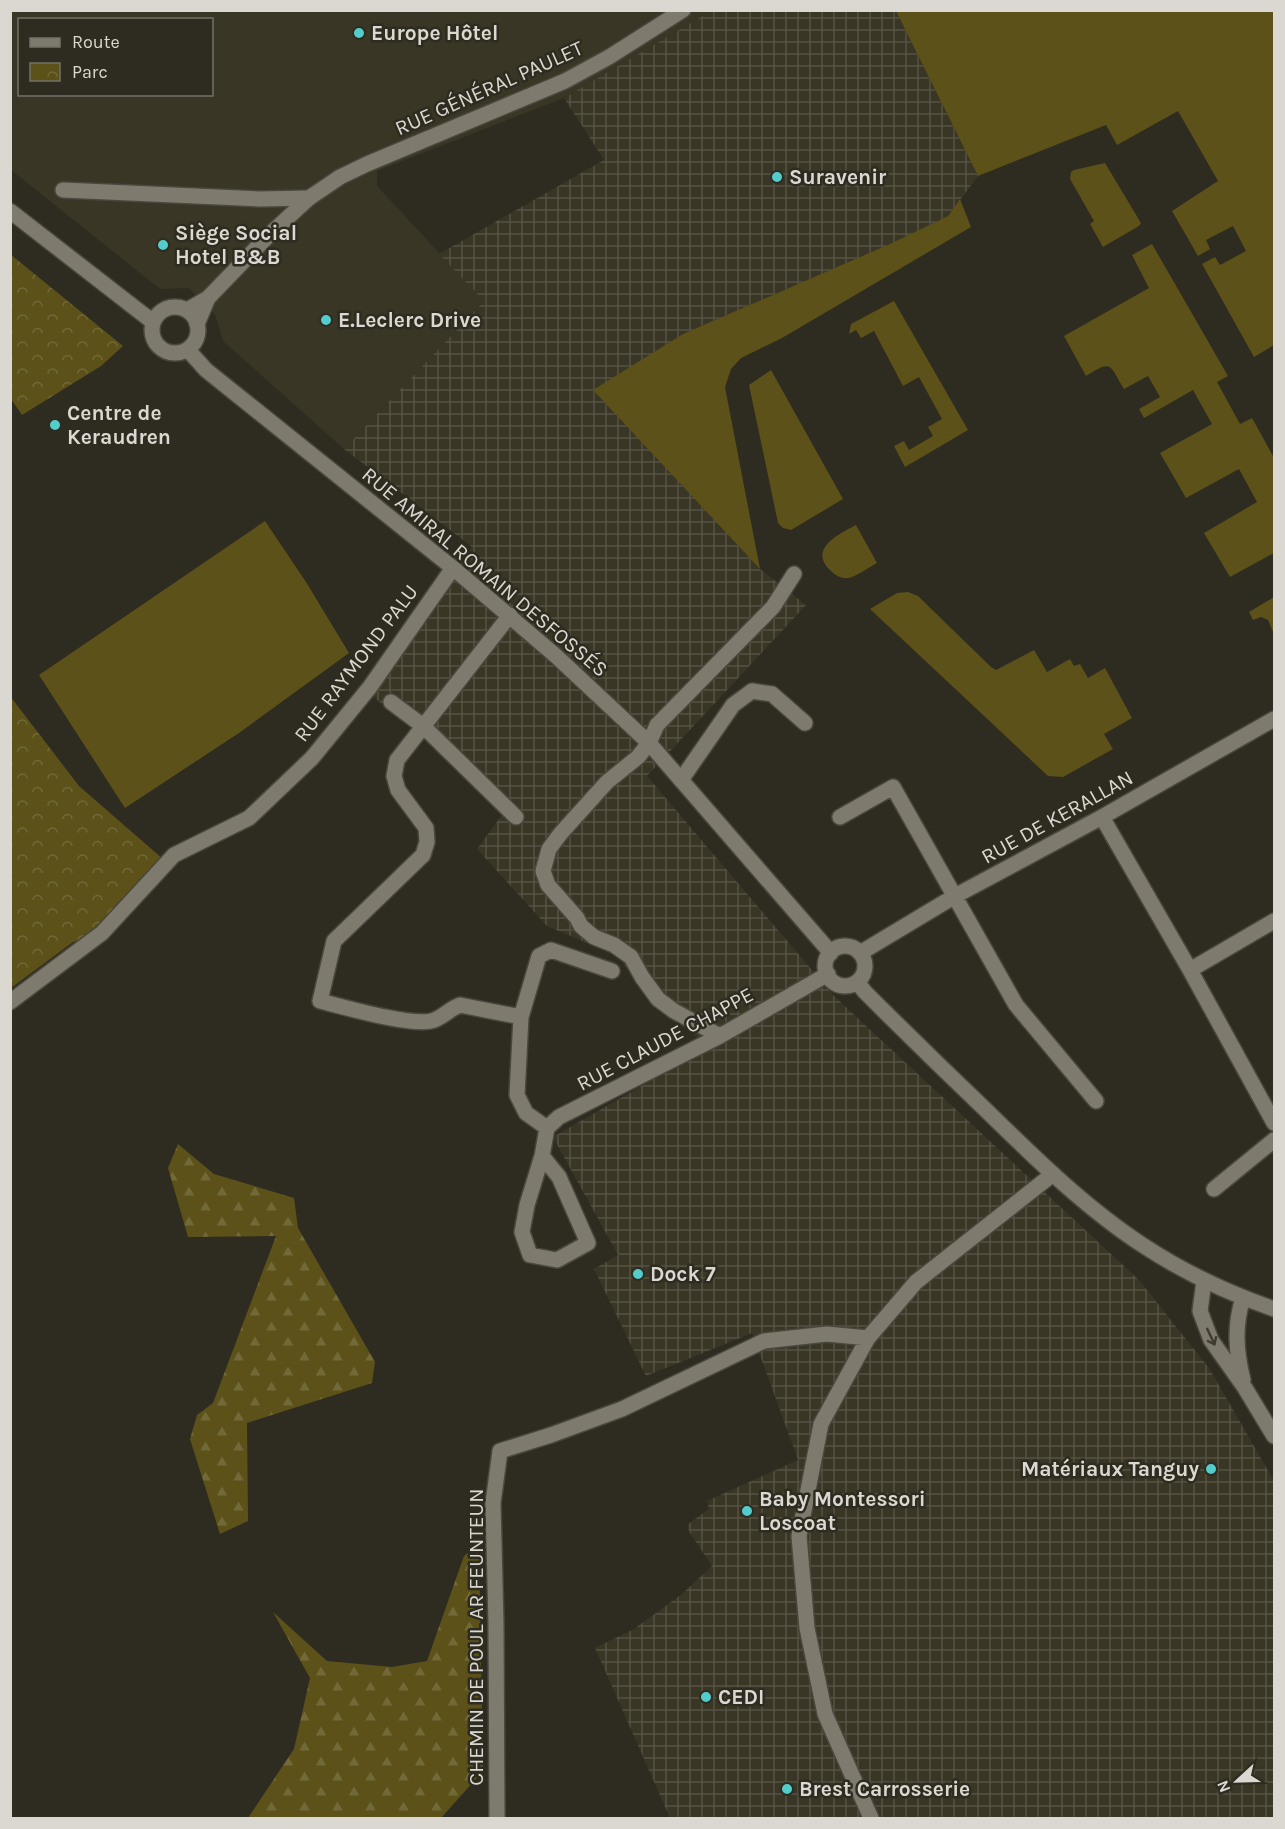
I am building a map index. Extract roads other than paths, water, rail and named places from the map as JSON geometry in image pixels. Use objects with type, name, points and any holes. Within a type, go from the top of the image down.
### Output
[{"type":"street","name":"RUE GÉNÉRAL PAULET","points":[[187,309],[208,298],[269,235],[309,198],[340,177],[565,81],[609,57],[684,10]]},
{"type":"street","points":[[63,190],[260,199],[309,198]]},
{"type":"street","points":[[10,210],[153,322]]},
{"type":"street","name":"RUE GÉNÉRAL PAULET","points":[[197,324],[208,298]]},
{"type":"street","points":[[178,307],[187,309],[197,324],[197,339],[188,350],[180,353],[172,354],[157,346],[151,331],[156,317],[166,309],[178,307]]},
{"type":"street","name":"RUE AMIRAL ROMAIN DESFOSSÉS","points":[[188,350],[206,370],[510,615],[649,743],[831,953]]},
{"type":"street","name":"RUE RAYMOND PALU","points":[[10,1002],[102,933],[174,855],[249,818],[312,758],[370,687],[453,568]]},
{"type":"street","points":[[720,1036],[674,1011],[658,999],[631,957],[614,945],[594,938],[581,926],[577,918],[548,885],[543,871],[549,849],[561,833],[607,782],[638,757],[649,743],[657,725],[773,607],[794,574]]},
{"type":"street","points":[[510,615],[398,760],[394,776],[398,790],[426,828],[427,842],[423,855],[334,940],[320,1001],[421,1023],[434,1021],[451,1008],[460,1005],[521,1017]]},
{"type":"street","points":[[681,780],[733,705],[752,691],[772,694],[805,723]]},
{"type":"street","points":[[391,702],[423,726],[516,817]]},
{"type":"street","name":"RUE DE KERALLAN","points":[[860,953],[955,896],[1102,817],[1275,719]]},
{"type":"street","points":[[840,817],[893,787],[1016,1005],[1096,1101]]},
{"type":"street","points":[[1102,817],[1275,1123]]},
{"type":"street","points":[[1190,970],[1275,921]]},
{"type":"street","points":[[846,946],[860,953],[865,968],[857,982],[847,986],[835,983],[828,974],[826,963],[831,953],[846,946]]},
{"type":"street","points":[[542,1156],[559,1177],[588,1243],[556,1260],[530,1255],[522,1232],[547,1128],[526,1113],[518,1095],[521,1017],[539,956],[551,950],[612,971]]},
{"type":"street","name":"RUE CLAUDE CHAPPE","points":[[547,1128],[559,1117],[720,1036],[828,974]]},
{"type":"street","points":[[857,982],[1053,1174],[1142,1245],[1204,1281],[1275,1309]]},
{"type":"street","points":[[1214,1189],[1275,1140]]},
{"type":"street","points":[[871,1818],[825,1714],[807,1628],[798,1536],[820,1424],[868,1338],[916,1282],[1053,1174]]},
{"type":"street","points":[[1204,1281],[1200,1311],[1211,1340],[1275,1436]]},
{"type":"street","points":[[1243,1298],[1236,1325],[1237,1358],[1245,1388]]},
{"type":"street","name":"CHEMIN DE POUL AR FEUNTEUN","points":[[497,1818],[493,1503],[500,1451],[622,1409],[764,1341],[827,1334],[868,1338]]},
{"type":"place","name":"Europe Hôtel","points":[[359,33]]},
{"type":"place","name":"Suravenir","points":[[777,177]]},
{"type":"place","name":"Siège Social Hotel B&B","points":[[163,245]]},
{"type":"place","name":"E.Leclerc Drive","points":[[326,320]]},
{"type":"place","name":"Centre de Keraudren","points":[[55,425]]},
{"type":"place","name":"Dock 7","points":[[638,1274]]},
{"type":"place","name":"Matériaux Tanguy","points":[[1211,1469]]},
{"type":"place","name":"Baby Montessori Loscoat","points":[[747,1511]]},
{"type":"place","name":"CEDI","points":[[706,1697]]},
{"type":"place","name":"Brest Carrosserie","points":[[787,1789]]}]
